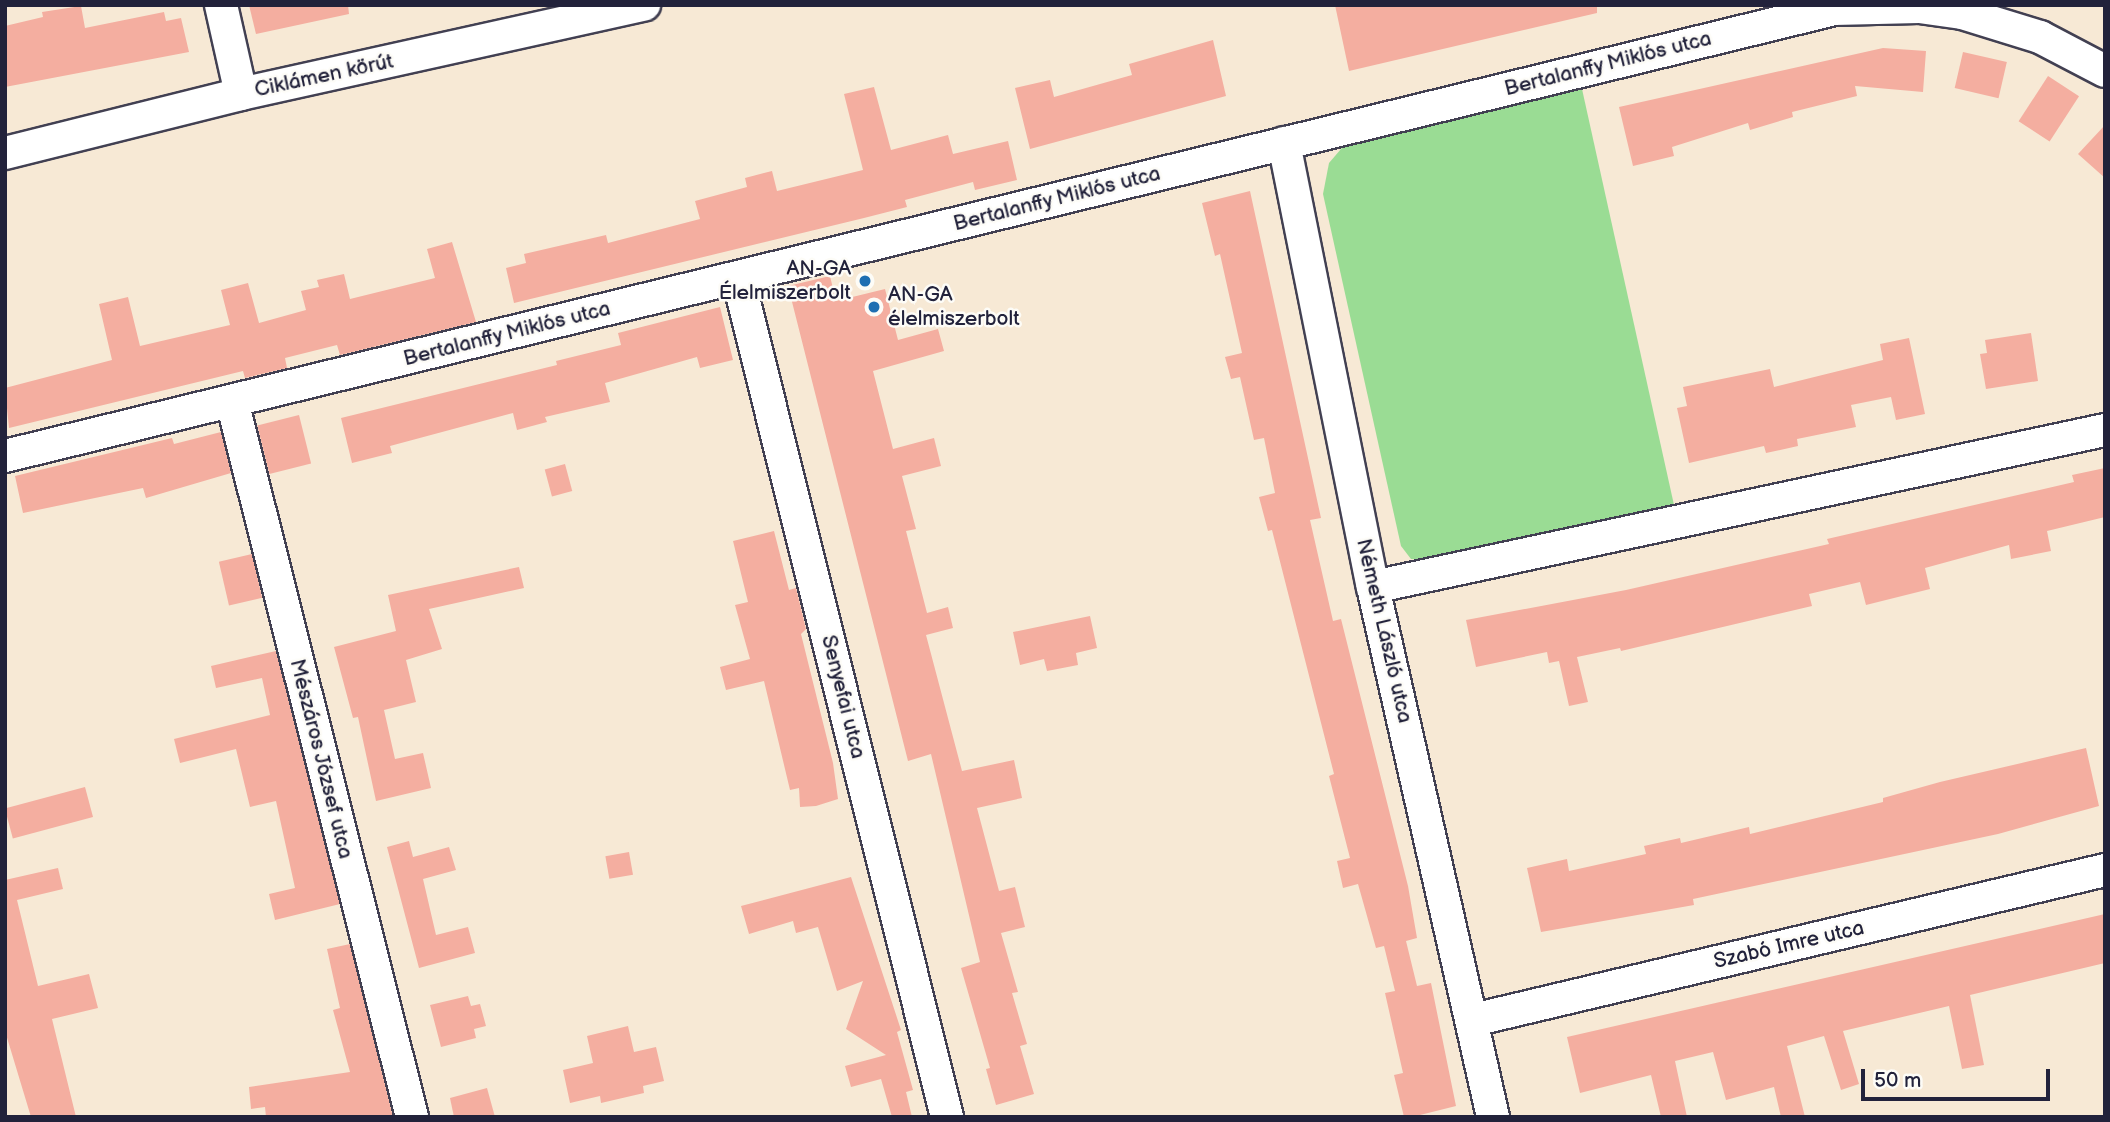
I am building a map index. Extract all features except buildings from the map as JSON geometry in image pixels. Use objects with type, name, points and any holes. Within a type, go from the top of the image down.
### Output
[{"type":"street","points":[[221,5],[241,94]]},
{"type":"street","name":"Ciklámen körút","points":[[5,153],[241,94],[644,5]]},
{"type":"street","name":"Bertalanffy Miklós utca","points":[[5,456],[1834,9],[1919,7],[1962,13],[2040,37],[2105,71]]},
{"type":"street","name":"Németh László utca","points":[[1284,143],[1373,587],[1493,1117]]},
{"type":"street","name":"Senyefai utca","points":[[738,278],[947,1117]]},
{"type":"street","name":"Mészáros József utca","points":[[232,401],[412,1117]]},
{"type":"street","points":[[1373,587],[2105,429]]},
{"type":"street","name":"Szabó Imre utca","points":[[1473,1020],[2105,870]]},
{"type":"green space","points":[[1582,89],[1674,505],[1427,560],[1411,559],[1401,546],[1323,194],[1329,163],[1347,142]]},
{"type":"place","name":"AN-GA Élelmiszerbolt","points":[[865,281]]},
{"type":"place","name":"AN-GA élelmiszerbolt","points":[[874,307]]}]
